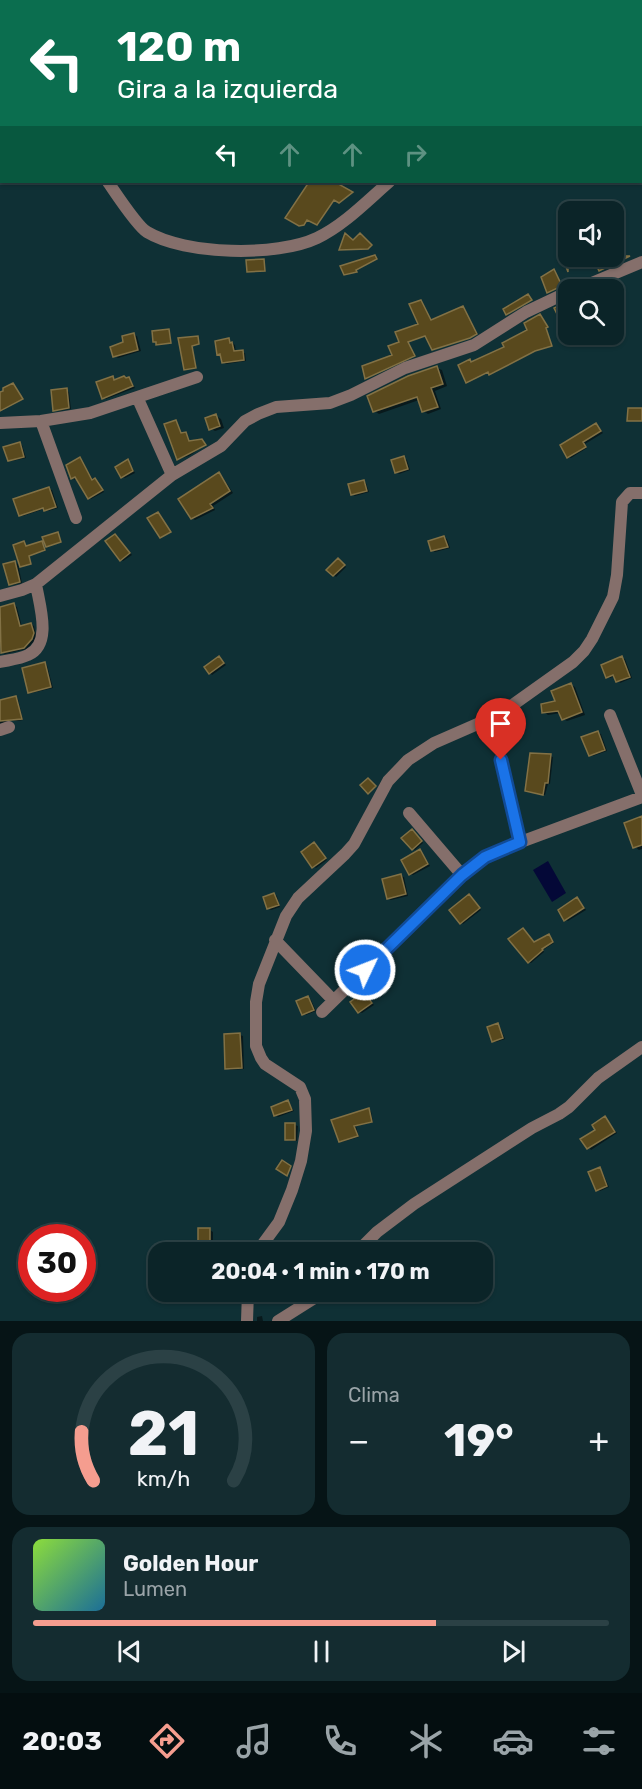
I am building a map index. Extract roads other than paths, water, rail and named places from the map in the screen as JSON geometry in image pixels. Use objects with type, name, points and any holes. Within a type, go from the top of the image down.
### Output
[{"type":"street","points":[[109,183],[145,231],[173,243],[203,249],[280,249],[316,238],[343,223],[388,183]]},
{"type":"street","points":[[601,279],[642,262]]},
{"type":"street","points":[[0,596],[36,584],[172,475],[221,446],[245,421],[258,414],[276,407],[330,403],[351,395],[405,368],[482,341],[526,312],[558,297]]},
{"type":"street","points":[[0,423],[41,421],[90,413],[138,399],[197,377]]},
{"type":"street","points":[[138,399],[172,475]]},
{"type":"street","points":[[41,421],[76,518]]},
{"type":"street","points":[[264,1242],[279,1222],[292,1190],[301,1161],[306,1131],[305,1099],[300,1087],[265,1064],[256,1046],[256,1002],[259,984],[286,916],[298,898],[354,844],[388,781],[408,760],[434,743],[482,722],[514,704],[573,662],[584,651],[616,587],[622,502],[630,493],[642,493]]},
{"type":"street","points":[[0,662],[27,656],[37,648],[41,641],[42,628],[36,584]]},
{"type":"street","points":[[322,1012],[462,875],[485,857],[642,796],[610,715]]},
{"type":"street","points":[[501,760],[520,842]]},
{"type":"street","points":[[410,813],[462,875]]},
{"type":"street","points":[[275,940],[333,1000]]},
{"type":"street","points":[[367,1242],[414,1204],[532,1128],[569,1107],[598,1078],[642,1047]]},
{"type":"street","points":[[247,1321],[248,1302]]},
{"type":"street","points":[[278,1321],[306,1302]]}]
